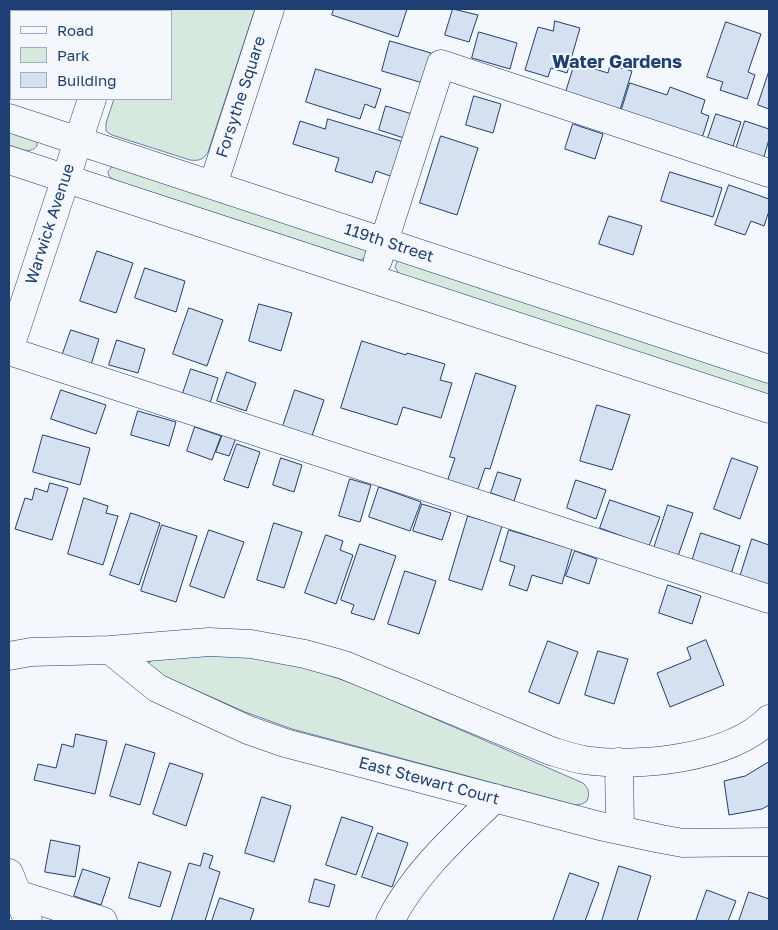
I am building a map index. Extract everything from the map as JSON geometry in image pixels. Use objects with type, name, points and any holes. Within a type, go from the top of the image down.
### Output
[{"type":"street","name":"Forsythe Square","points":[[213,185],[270,9]]},
{"type":"street","points":[[372,279],[441,64],[769,173]]},
{"type":"street","name":"Warwick Avenue","points":[[9,350],[92,100]]},
{"type":"street","name":"119th Street","points":[[9,118],[769,369]]},
{"type":"street","points":[[9,160],[769,409]]},
{"type":"street","points":[[9,350],[769,599]]},
{"type":"street","points":[[9,656],[31,652],[110,650],[209,642],[251,644],[305,654],[344,665],[550,751],[582,760],[612,762],[656,761],[723,747],[742,738],[769,718]]},
{"type":"street","name":"East Stewart Court","points":[[110,650],[157,688],[248,730],[295,746],[610,828],[661,839],[683,842],[769,842]]},
{"type":"street","points":[[610,828],[612,762]]},
{"type":"street","points":[[390,921],[424,869],[495,798]]},
{"type":"street","points":[[13,884],[28,921]]},
{"type":"street","points":[[13,884],[103,921]]},
{"type":"green space","points":[[255,9],[208,152],[200,159],[190,160],[112,135],[106,131],[106,123],[114,100],[172,100],[172,10],[144,10]]},
{"type":"green space","points":[[9,130],[37,141],[37,146],[34,149],[27,150],[9,145]]},
{"type":"green space","points":[[113,166],[366,249],[366,255],[362,260],[356,259],[114,180],[109,176],[108,172]]},
{"type":"green space","points":[[402,260],[769,380],[769,395],[399,274],[395,267],[397,262]]},
{"type":"green space","points":[[226,655],[271,659],[314,670],[357,685],[583,783],[588,791],[587,801],[575,805],[292,729],[245,712],[166,677],[149,666],[149,662],[157,658]]},
{"type":"building","points":[[334,9],[407,9],[398,37],[332,15]]},
{"type":"building","points":[[453,9],[478,15],[469,42],[445,35]]},
{"type":"building","points":[[555,21],[580,28],[567,73],[551,68],[548,77],[525,70],[538,27],[553,31]]},
{"type":"building","points":[[726,22],[761,34],[748,72],[755,75],[747,99],[720,90],[723,82],[707,77]]},
{"type":"building","points":[[9,24],[10,65],[9,65]]},
{"type":"building","points":[[479,32],[517,43],[510,69],[472,58]]},
{"type":"building","points":[[390,41],[431,53],[423,83],[382,71]]},
{"type":"building","points":[[575,63],[608,73],[610,65],[632,71],[619,113],[565,95]]},
{"type":"building","points":[[316,69],[381,89],[375,108],[365,104],[360,119],[306,102]]},
{"type":"building","points":[[769,71],[769,109],[758,105]]},
{"type":"building","points":[[630,83],[667,95],[670,87],[705,100],[701,113],[709,116],[702,138],[621,112]]},
{"type":"building","points":[[474,96],[501,104],[493,133],[466,125]]},
{"type":"building","points":[[386,106],[412,114],[404,138],[379,130]]},
{"type":"building","points":[[716,114],[741,122],[733,146],[708,138]]},
{"type":"building","points":[[328,119],[407,143],[396,178],[376,171],[372,183],[335,171],[339,158],[293,144],[300,121],[325,129]]},
{"type":"building","points":[[745,121],[769,129],[769,139],[764,157],[736,149]]},
{"type":"building","points":[[573,124],[603,134],[595,159],[565,149]]},
{"type":"building","points":[[441,136],[478,148],[457,215],[420,203]]},
{"type":"building","points":[[670,172],[722,188],[713,217],[661,201]]},
{"type":"building","points":[[729,185],[769,199],[769,211],[764,226],[751,221],[745,235],[715,225]]},
{"type":"building","points":[[609,216],[642,226],[633,255],[599,244]]},
{"type":"building","points":[[97,251],[133,263],[116,313],[80,301]]},
{"type":"building","points":[[145,268],[185,281],[176,312],[135,298]]},
{"type":"building","points":[[259,304],[292,313],[281,351],[249,341]]},
{"type":"building","points":[[189,308],[223,320],[207,366],[173,354]]},
{"type":"building","points":[[71,330],[99,339],[91,365],[62,356]]},
{"type":"building","points":[[117,340],[145,349],[138,373],[109,365]]},
{"type":"building","points":[[362,341],[406,355],[407,353],[445,364],[440,380],[452,383],[441,418],[403,407],[397,425],[341,408]]},
{"type":"building","points":[[191,369],[218,378],[210,403],[183,393]]},
{"type":"building","points":[[227,372],[256,383],[246,411],[217,401]]},
{"type":"building","points":[[476,373],[516,386],[490,469],[485,468],[477,492],[447,482],[455,458],[450,457]]},
{"type":"building","points":[[61,390],[106,405],[96,434],[51,419]]},
{"type":"building","points":[[295,390],[324,400],[312,436],[283,426]]},
{"type":"building","points":[[597,405],[630,415],[612,470],[580,461]]},
{"type":"building","points":[[138,411],[176,422],[169,446],[131,435]]},
{"type":"building","points":[[195,427],[221,436],[212,460],[187,451]]},
{"type":"building","points":[[223,434],[236,438],[229,456],[216,452]]},
{"type":"building","points":[[43,435],[90,448],[80,485],[33,472]]},
{"type":"building","points":[[237,444],[260,452],[248,488],[224,480]]},
{"type":"building","points":[[281,458],[302,465],[294,492],[273,485]]},
{"type":"building","points":[[732,458],[758,467],[740,519],[714,509]]},
{"type":"building","points":[[498,472],[521,479],[514,501],[491,493]]},
{"type":"building","points":[[350,479],[371,485],[360,522],[339,516]]},
{"type":"building","points":[[576,480],[606,490],[596,519],[567,508]]},
{"type":"building","points":[[50,483],[68,488],[52,540],[15,529],[25,498],[32,500],[35,488],[47,492]]},
{"type":"building","points":[[379,487],[421,502],[410,531],[369,517]]},
{"type":"building","points":[[84,498],[108,506],[106,513],[118,516],[103,565],[68,554]]},
{"type":"building","points":[[610,500],[660,517],[649,546],[600,528]]},
{"type":"building","points":[[422,504],[451,513],[442,540],[413,531]]},
{"type":"building","points":[[668,505],[693,513],[678,556],[654,548]]},
{"type":"building","points":[[131,513],[160,523],[139,585],[110,575]]},
{"type":"building","points":[[468,516],[502,526],[482,590],[449,580]]},
{"type":"building","points":[[274,523],[302,532],[284,588],[257,580]]},
{"type":"building","points":[[162,525],[197,536],[176,602],[141,591]]},
{"type":"building","points":[[209,530],[244,542],[224,598],[190,586]]},
{"type":"building","points":[[509,530],[572,549],[562,584],[532,575],[527,591],[509,585],[515,566],[500,561]]},
{"type":"building","points":[[701,533],[740,546],[731,574],[692,561]]},
{"type":"building","points":[[326,535],[343,541],[340,550],[353,555],[336,604],[305,593]]},
{"type":"building","points":[[752,539],[769,545],[769,586],[740,577]]},
{"type":"building","points":[[360,544],[396,556],[374,620],[351,613],[354,605],[341,600]]},
{"type":"building","points":[[575,551],[597,559],[589,584],[566,576]]},
{"type":"building","points":[[405,571],[436,581],[419,634],[388,624]]},
{"type":"building","points":[[668,585],[701,596],[692,624],[659,613]]},
{"type":"building","points":[[706,640],[724,685],[670,707],[657,673],[691,659],[687,648]]},
{"type":"building","points":[[548,641],[578,652],[559,704],[529,692]]},
{"type":"building","points":[[598,651],[628,659],[614,704],[585,695]]},
{"type":"building","points":[[76,734],[107,741],[95,794],[34,780],[38,764],[56,768],[62,744],[73,747]]},
{"type":"building","points":[[126,744],[155,753],[140,805],[110,796]]},
{"type":"building","points":[[769,762],[769,805],[762,809],[729,815],[724,781],[745,776]]},
{"type":"building","points":[[170,763],[203,774],[186,826],[153,814]]},
{"type":"building","points":[[262,797],[291,806],[274,862],[245,853]]},
{"type":"building","points":[[342,817],[373,827],[356,875],[326,865]]},
{"type":"building","points":[[378,833],[408,843],[392,887],[362,877]]},
{"type":"building","points":[[51,840],[80,846],[75,877],[45,872]]},
{"type":"building","points":[[204,853],[213,856],[209,868],[220,872],[205,921],[171,921],[189,863],[200,866]]},
{"type":"building","points":[[139,862],[171,872],[160,907],[129,898]]},
{"type":"building","points":[[619,866],[651,876],[637,921],[602,921]]},
{"type":"building","points":[[83,869],[110,878],[101,905],[74,896]]},
{"type":"building","points":[[570,873],[599,883],[585,921],[553,921]]},
{"type":"building","points":[[315,879],[335,885],[329,907],[309,902]]},
{"type":"building","points":[[707,890],[736,901],[728,921],[696,921]]},
{"type":"building","points":[[749,892],[769,899],[769,921],[739,921]]},
{"type":"building","points":[[220,898],[254,909],[250,921],[212,921]]},
{"type":"district","name":"Water Gardens","points":[[617,62]]}]
